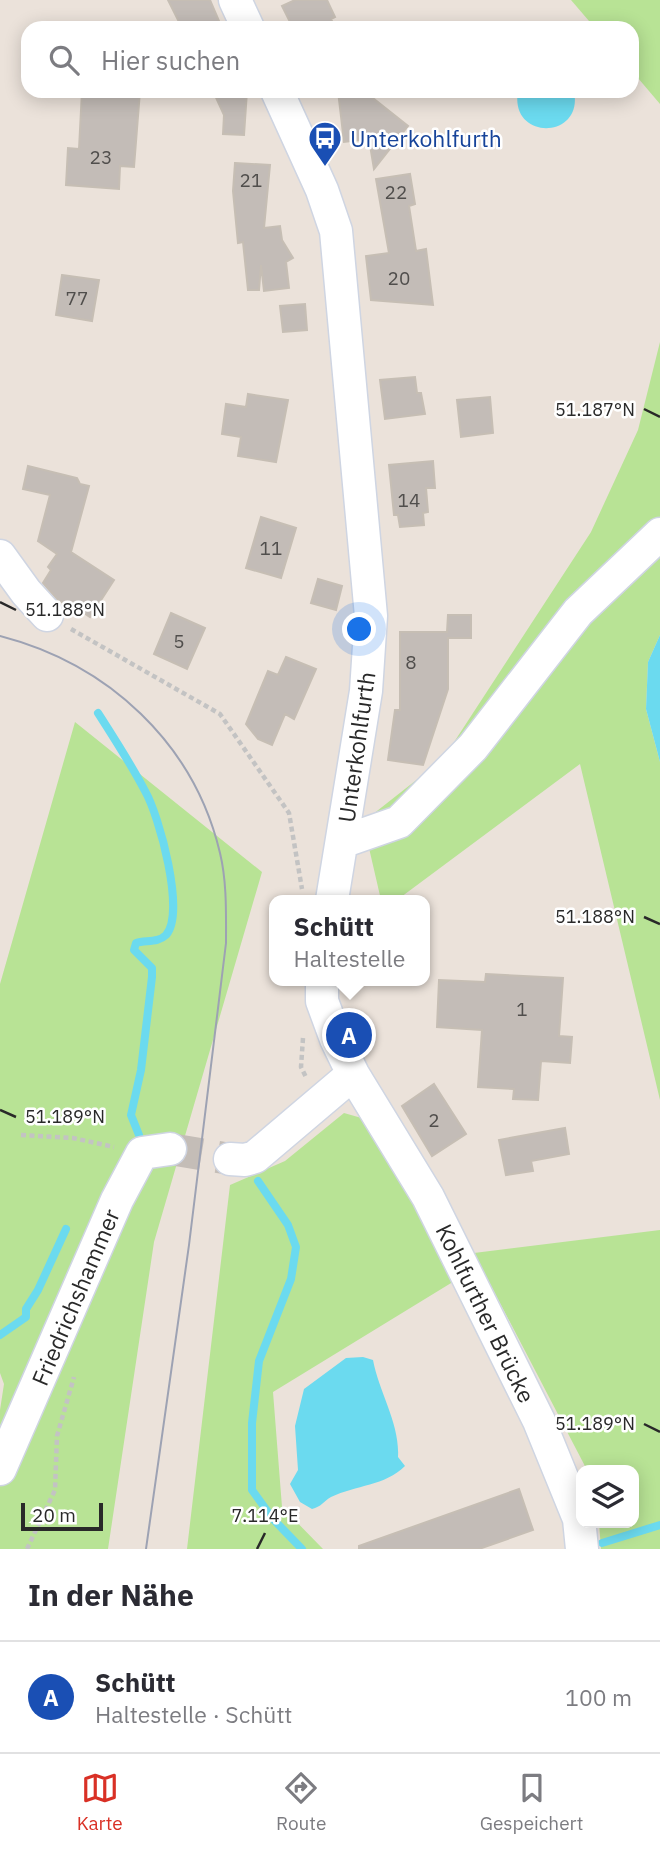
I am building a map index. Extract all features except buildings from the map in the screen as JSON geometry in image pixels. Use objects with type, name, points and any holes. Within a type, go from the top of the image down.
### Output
[{"type":"street","points":[[235,0],[245,21]]},
{"type":"street","name":"Unterkohlfurth","points":[[280,98],[322,190],[336,231],[371,616],[366,691],[342,842],[399,822],[473,747],[578,612],[660,534]]},
{"type":"street","points":[[0,556],[47,615]]},
{"type":"street","points":[[333,895],[342,842]]},
{"type":"street","name":"Kohlfurther Brücke","points":[[322,986],[322,1001],[336,1039],[428,1197],[539,1420],[579,1519],[582,1549]]},
{"type":"street","points":[[230,1159],[245,1160],[255,1157],[354,1074]]},
{"type":"street","name":"Friedrichshammer","points":[[0,1469],[117,1200],[156,1151]]},
{"type":"path","points":[[47,615],[220,714],[289,813],[303,895]]},
{"type":"path","points":[[21,1135],[73,1138],[156,1151]]},
{"type":"path","points":[[27,1549],[55,1490],[57,1436],[75,1370]]},
{"type":"green space","points":[[571,0],[660,0],[660,104],[639,79],[639,21],[589,21]]},
{"type":"green space","points":[[660,342],[660,635],[648,662],[646,709],[660,762],[660,1100],[580,764],[404,895],[380,895],[363,822],[443,759],[591,532],[638,430]]},
{"type":"green space","points":[[75,722],[262,872],[154,1242],[108,1549],[0,1549],[0,1410],[4,1384],[0,1373],[0,984]]},
{"type":"green space","points":[[344,1113],[365,1119],[456,1280],[273,1392],[282,1507],[323,1549],[187,1549],[230,1185],[285,1161]]},
{"type":"green space","points":[[660,1230],[660,1549],[601,1549],[599,1528],[639,1528],[639,1465],[584,1465],[474,1253]]},
{"type":"water","points":[[518,98],[574,98],[574,107],[568,119],[558,126],[546,128],[534,126],[524,119],[518,107]]},
{"type":"water","points":[[660,635],[660,762],[646,709],[648,662]]},
{"type":"water","points":[[363,1357],[373,1360],[393,1420],[398,1457],[405,1466],[389,1478],[331,1497],[312,1509],[300,1502],[290,1484],[298,1470],[295,1426],[304,1389],[346,1358]]},
{"type":"waterway","points":[[98,713],[151,803],[163,841],[172,886],[173,907],[166,935],[156,940],[136,943],[134,950],[152,968],[141,1070],[131,1115],[139,1135]]},
{"type":"waterway","points":[[258,1181],[288,1225],[296,1247],[291,1279],[259,1361],[252,1423],[252,1490],[273,1519],[302,1549]]},
{"type":"waterway","points":[[0,1335],[26,1317],[26,1309],[38,1290],[66,1229]]},
{"type":"waterway","points":[[602,1543],[660,1525]]},
{"type":"tunnel","points":[[170,1149],[230,1159]]},
{"type":"tram line","points":[[0,636],[39,649],[76,666],[110,688],[141,714],[167,743],[190,777],[208,813],[222,864],[226,898],[226,943],[189,1245],[146,1549]]},
{"type":"place","name":"Unterkohlfurth","points":[[325,168]]},
{"type":"place","name":"Schütt","points":[[349,1035]]}]
